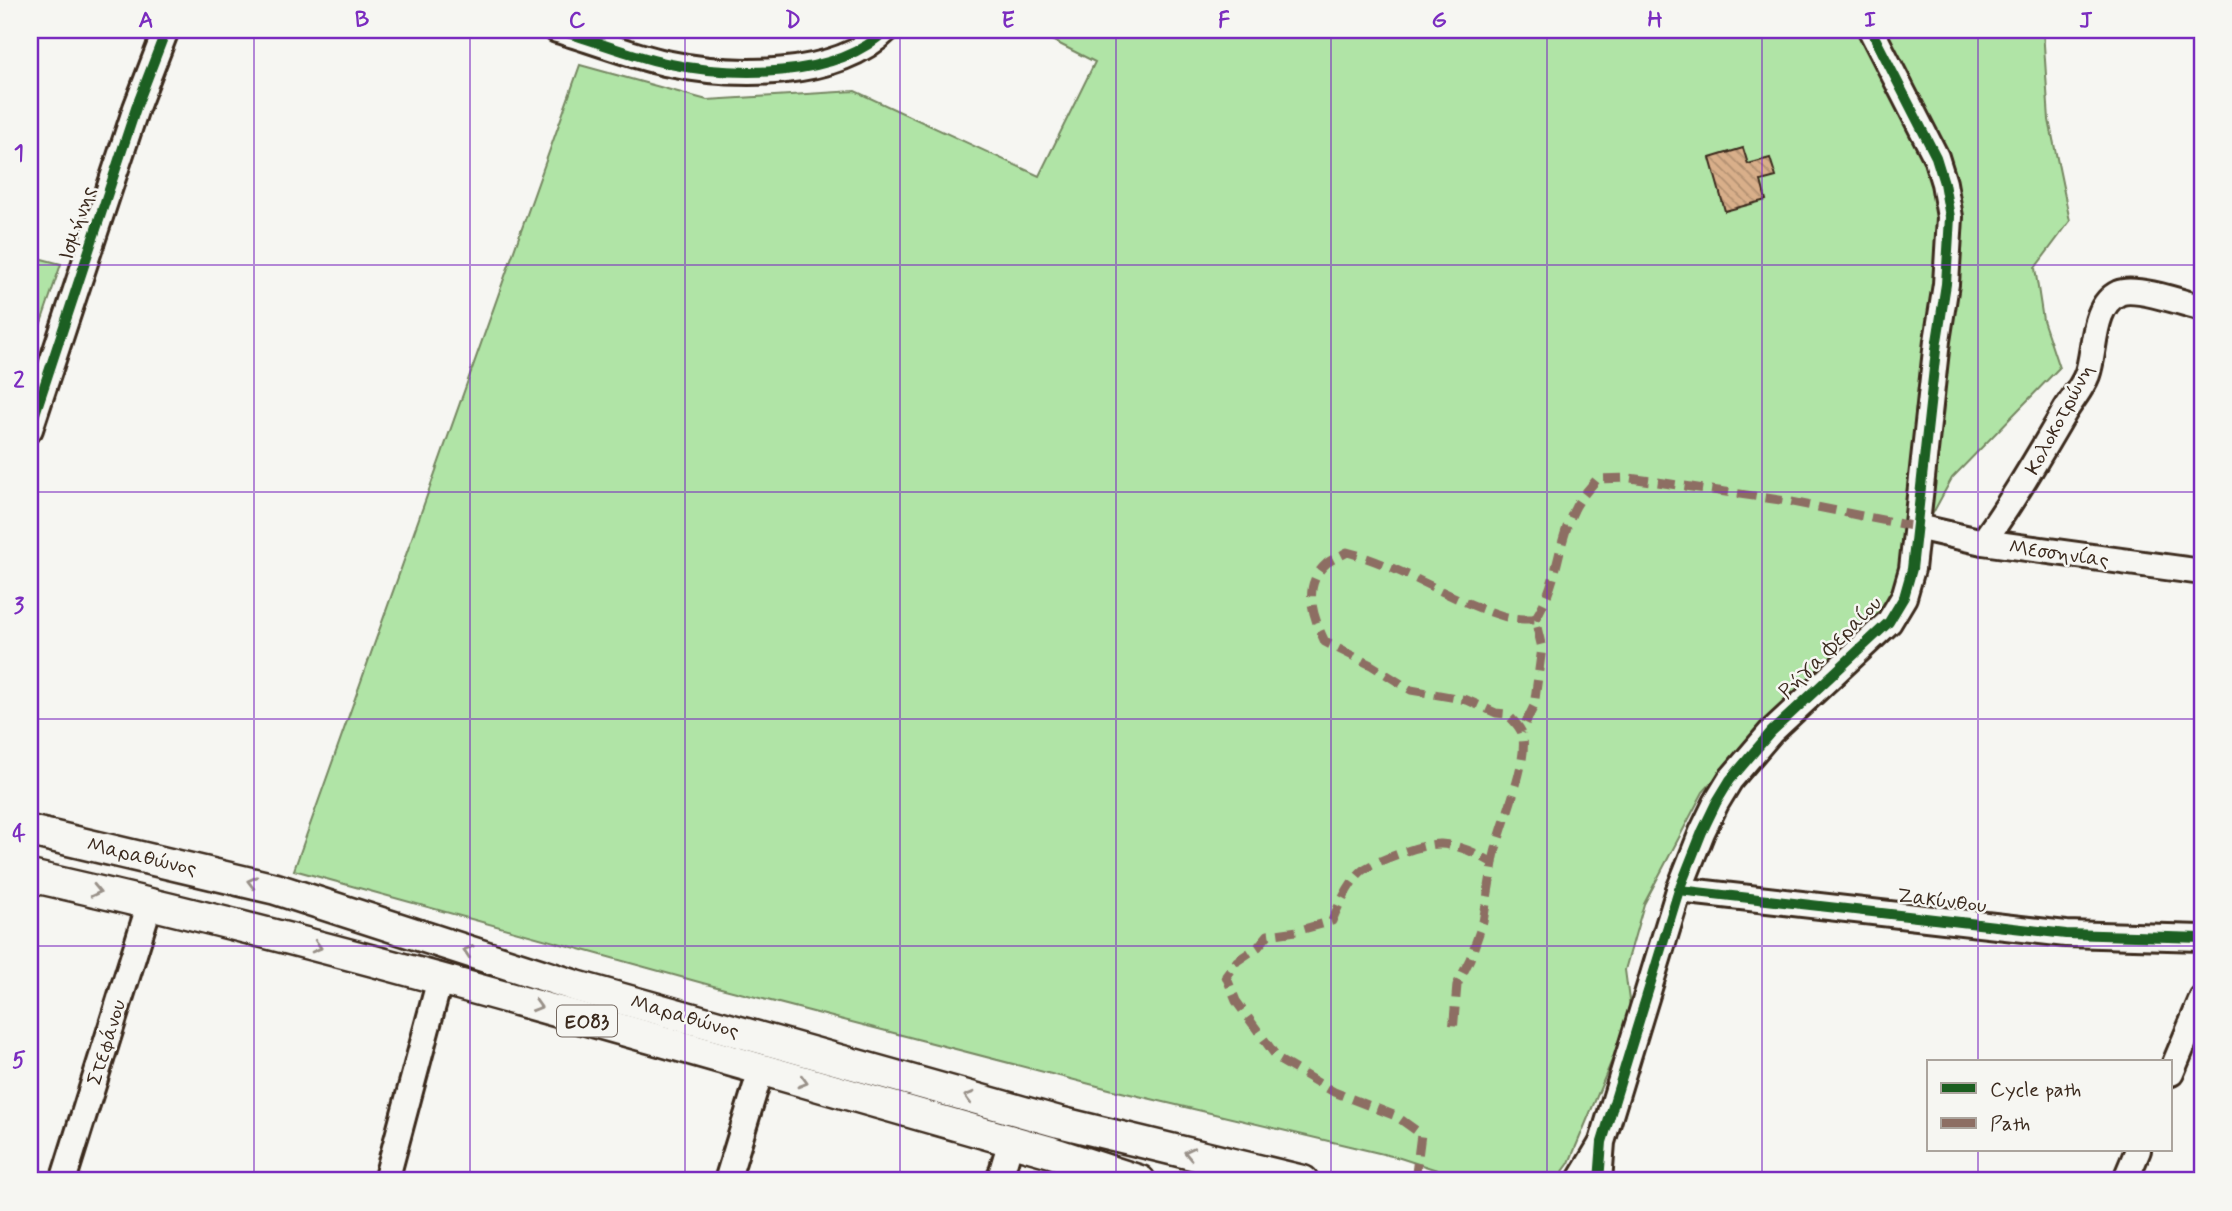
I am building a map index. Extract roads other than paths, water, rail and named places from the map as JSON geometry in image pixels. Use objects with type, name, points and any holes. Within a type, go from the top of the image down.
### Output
[{"type":"main road","name":"Μαραθώνος","points":[[30,831],[276,889],[576,986],[1059,1122],[1303,1181]]},
{"type":"main road","name":"Μαραθώνος","points":[[30,876],[149,903],[440,979],[1011,1141],[1140,1181]]},
{"type":"street","name":"Ισμήνης","points":[[30,429],[136,108],[166,30]]},
{"type":"street","points":[[557,30],[666,63],[754,73],[834,62],[874,42],[886,30]]},
{"type":"street","name":"Ρήγα Φεραίου","points":[[1602,1142],[1679,890],[1702,832],[1730,780],[1771,732],[1889,622],[1904,597],[1912,569],[1937,341],[1946,284],[1950,218],[1936,157],[1871,30]]},
{"type":"street","name":"Κολοκοτρώνη","points":[[1983,542],[2027,479],[2086,378],[2093,358],[2093,337],[2103,309],[2118,293],[2133,292],[2202,308]]},
{"type":"street","name":"Μεσσηνίας","points":[[1917,527],[1983,542],[2202,572]]},
{"type":"street","name":"Ζακύνθου","points":[[1679,890],[2066,934],[2202,938]]},
{"type":"street","name":"Στεφάνου","points":[[63,1181],[149,903]]},
{"type":"street","points":[[386,1181],[440,979]]},
{"type":"street","points":[[2172,1071],[2202,999]]},
{"type":"street","points":[[727,1181],[761,1070]]},
{"type":"street","points":[[999,1181],[1011,1141]]},
{"type":"street","points":[[1579,1181],[1602,1142]]},
{"type":"street","points":[[1599,1181],[1602,1142]]},
{"type":"street","points":[[2125,1181],[2137,1152]]}]
